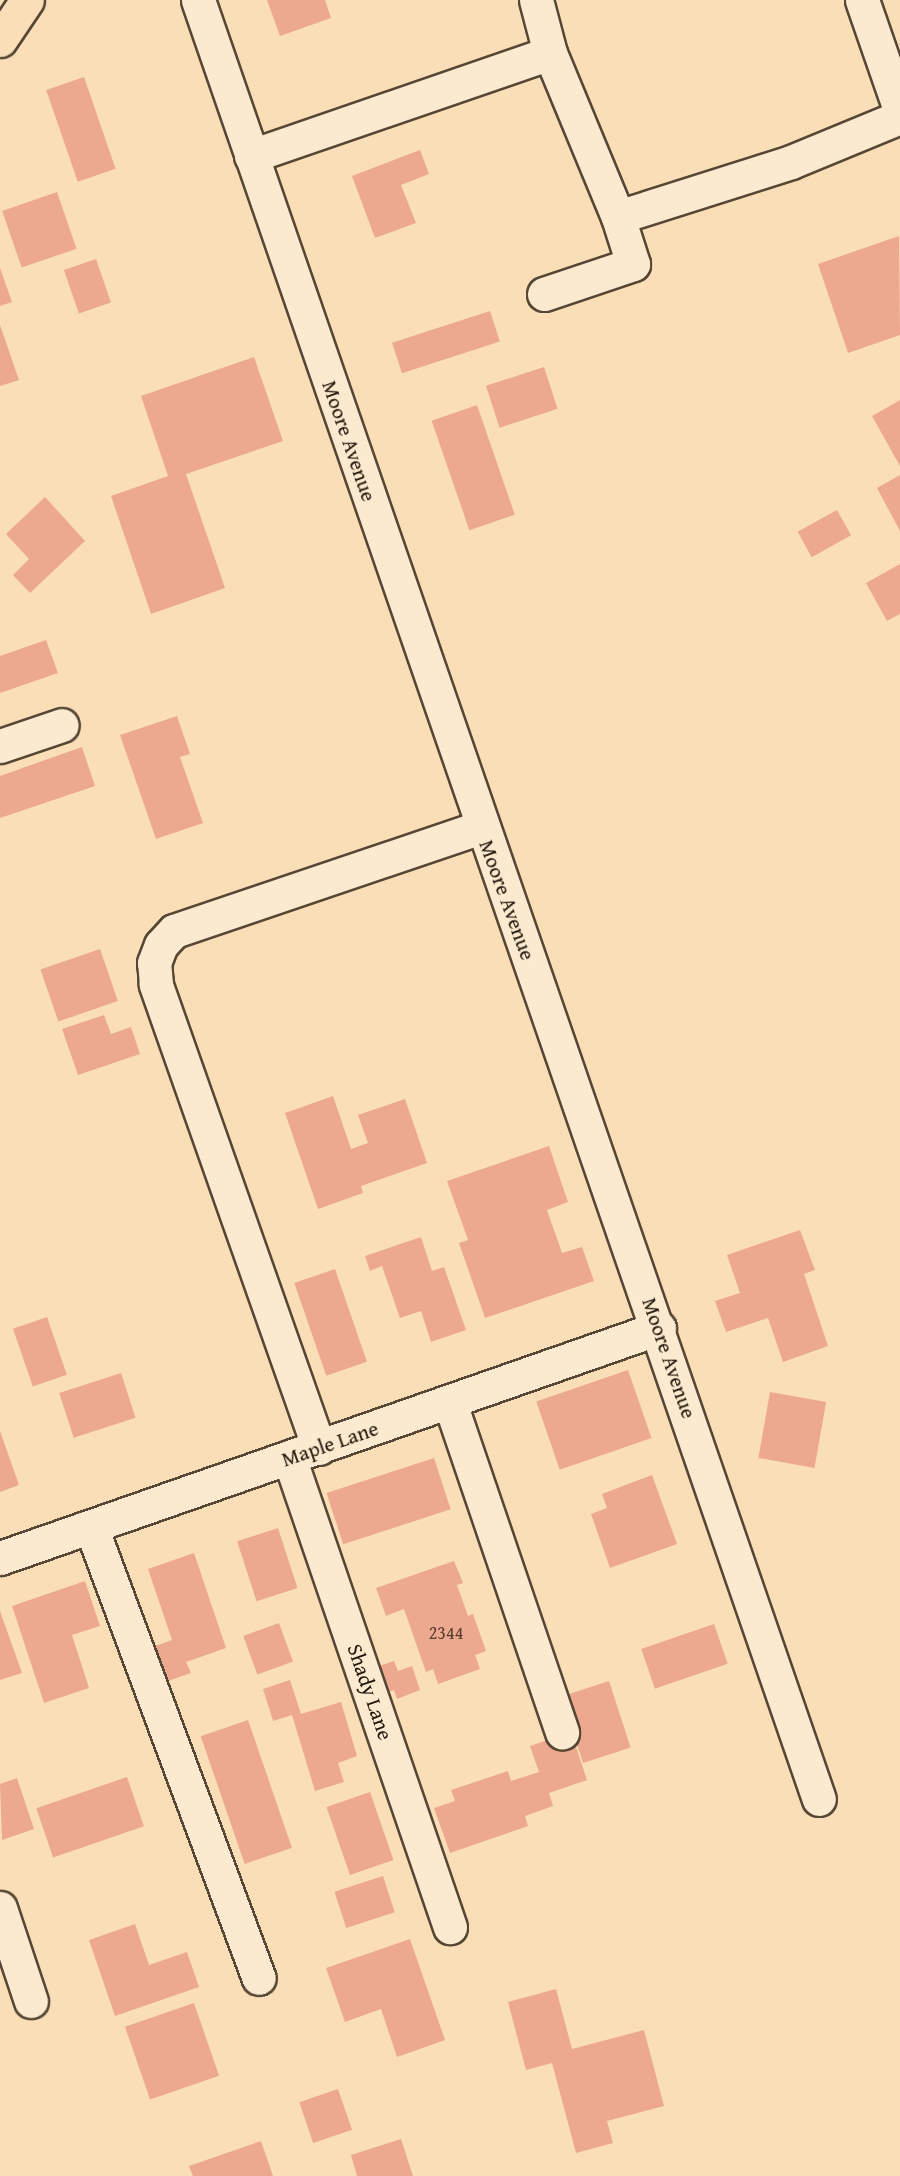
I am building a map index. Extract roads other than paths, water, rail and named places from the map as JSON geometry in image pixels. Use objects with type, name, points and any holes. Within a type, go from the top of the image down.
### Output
[{"type":"main road","points":[[0,40],[27,0]]},
{"type":"street","name":"Moore Avenue","points":[[198,0],[481,827],[659,1328],[819,1799]]},
{"type":"street","points":[[536,0],[550,53],[618,217],[633,264],[544,294]]},
{"type":"street","points":[[862,0],[900,110]]},
{"type":"street","points":[[251,156],[550,53]]},
{"type":"street","points":[[618,217],[791,162],[900,117]]},
{"type":"street","points":[[0,746],[62,725]]},
{"type":"street","name":"Shady Lane","points":[[450,1927],[156,984],[154,963],[161,945],[174,931],[481,827]]},
{"type":"street","name":"Maple Lane","points":[[0,1558],[450,1403],[659,1328]]},
{"type":"street","points":[[450,1403],[562,1732]]},
{"type":"street","points":[[91,1527],[259,1978]]},
{"type":"street","points":[[0,1908],[31,2001]]}]
